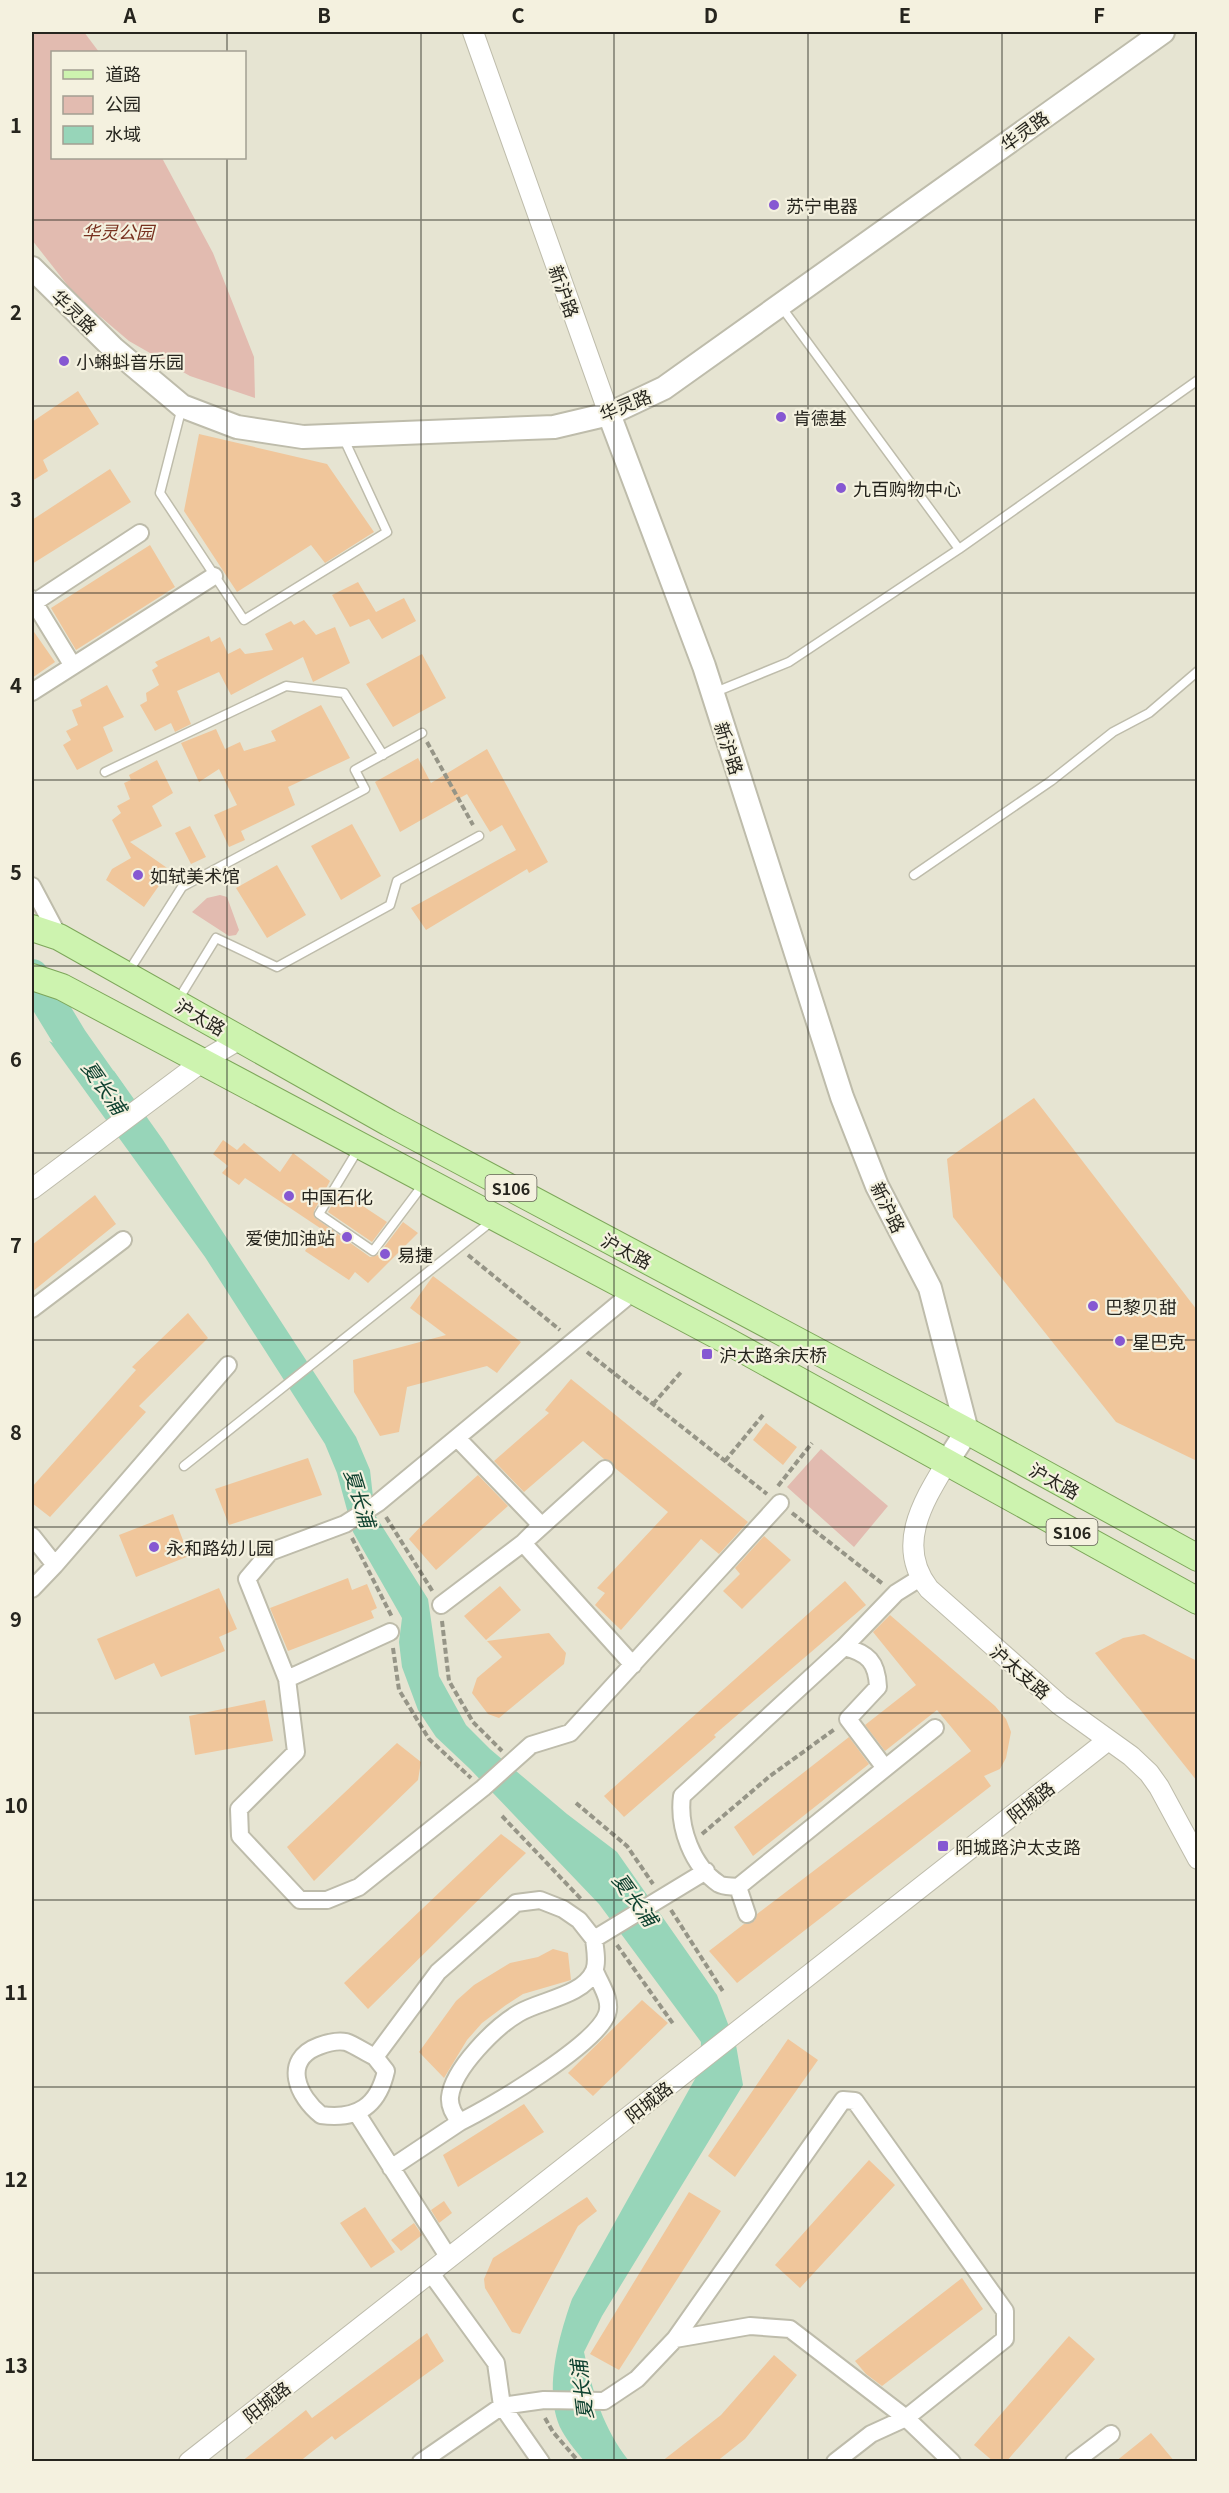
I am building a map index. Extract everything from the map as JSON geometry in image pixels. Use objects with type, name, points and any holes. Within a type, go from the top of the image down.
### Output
[{"type":"main road","name":"华灵路","points":[[32,268],[114,349],[182,406],[237,427],[303,437],[555,427],[609,414],[664,388],[1162,32]]},
{"type":"main road","name":"新沪路","points":[[609,414],[713,693],[842,1097],[877,1186],[930,1288],[967,1431]]},
{"type":"main road","name":"S106","points":[[32,928],[59,937]]},
{"type":"main road","name":"沪太路","points":[[59,937],[389,1123],[967,1431],[1197,1558]]},
{"type":"main road","name":"沪太路","points":[[32,977],[62,987],[497,1217],[1197,1601]]},
{"type":"main road","points":[[947,1462],[967,1431]]},
{"type":"street","name":"新沪路","points":[[473,32],[609,414]]},
{"type":"street","points":[[73,666],[32,602],[140,533]]},
{"type":"street","points":[[32,692],[214,576]]},
{"type":"street","points":[[32,886],[59,937]]},
{"type":"street","points":[[32,1189],[204,1061],[240,1039]]},
{"type":"street","points":[[32,1309],[123,1240]]},
{"type":"street","points":[[634,1291],[378,1503],[345,1524],[270,1552],[247,1579],[287,1679],[296,1752],[239,1809],[240,1836],[300,1900],[327,1900],[358,1887],[483,1788],[531,1745],[570,1733],[633,1665],[778,1495]]},
{"type":"street","points":[[32,1589],[228,1365]]},
{"type":"street","points":[[457,1438],[541,1526]]},
{"type":"street","points":[[935,1728],[738,1887],[721,1885],[706,1871],[683,1831],[680,1813],[682,1796],[844,1647],[896,1593],[920,1578],[913,1554],[915,1525],[927,1496],[947,1462]]},
{"type":"street","points":[[441,1605],[523,1543],[605,1469]]},
{"type":"street","points":[[32,1536],[55,1565]]},
{"type":"street","points":[[523,1543],[633,1665]]},
{"type":"street","name":"沪太支路","points":[[920,1578],[929,1589],[1060,1705],[1107,1741],[1131,1756],[1149,1773],[1160,1787],[1197,1859]]},
{"type":"street","points":[[287,1679],[390,1632]]},
{"type":"street","points":[[844,1647],[869,1657],[877,1670],[878,1687],[848,1719],[885,1768]]},
{"type":"street","name":"阳城路","points":[[189,2462],[1107,1741]]},
{"type":"street","points":[[460,2122],[452,2113],[449,2099],[453,2085],[466,2064],[482,2045],[518,2014],[584,1985],[595,1971],[601,1935],[706,1871]]},
{"type":"street","points":[[738,1887],[747,1914]]},
{"type":"street","points":[[375,2058],[438,1972],[516,1903],[540,1900],[563,1909],[601,1935]]},
{"type":"street","points":[[391,2168],[460,2122],[540,2074],[593,2034],[607,2015],[609,2002],[595,1971]]},
{"type":"street","points":[[329,2042],[346,2042],[375,2058],[386,2070],[381,2090],[365,2108],[342,2118],[321,2115],[308,2105],[300,2093],[296,2079],[299,2062],[311,2049],[329,2042]]},
{"type":"street","points":[[421,2462],[502,2406],[540,2401],[604,2401],[637,2379],[675,2339],[843,2100],[855,2101],[1005,2311],[1005,2339],[906,2418],[871,2434],[835,2462]]},
{"type":"street","points":[[356,2112],[448,2258]]},
{"type":"street","points":[[430,2272],[496,2363],[502,2406],[541,2462]]},
{"type":"street","points":[[675,2339],[750,2326],[790,2329],[906,2418],[952,2462]]},
{"type":"street","points":[[1074,2462],[1110,2434]]},
{"type":"lane","points":[[780,305],[959,549]]},
{"type":"lane","points":[[713,693],[789,662],[959,549],[1197,381]]},
{"type":"lane","points":[[182,406],[160,493],[244,621],[387,532],[343,435]]},
{"type":"lane","points":[[914,875],[1051,781],[1113,732],[1149,713],[1197,670]]},
{"type":"lane","points":[[105,772],[286,686],[344,693],[383,755]]},
{"type":"lane","points":[[127,975],[182,887],[365,789],[355,770],[422,734]]},
{"type":"lane","points":[[176,1003],[216,938],[277,967],[390,905],[396,881],[479,836]]},
{"type":"lane","points":[[361,1145],[319,1214],[373,1251],[427,1180]]},
{"type":"lane","points":[[184,1466],[497,1217]]},
{"type":"path","points":[[422,734],[479,836]]},
{"type":"path","points":[[459,1248],[725,1461],[778,1495],[896,1593]]},
{"type":"path","points":[[652,1404],[682,1371]]},
{"type":"path","points":[[725,1461],[764,1415]]},
{"type":"path","points":[[778,1495],[812,1443]]},
{"type":"path","points":[[378,1503],[441,1605],[449,1681],[473,1722],[512,1762]]},
{"type":"path","points":[[345,1524],[393,1618],[390,1632],[399,1690],[429,1739],[483,1788]]},
{"type":"path","points":[[689,1844],[770,1776],[848,1719]]},
{"type":"path","points":[[540,2401],[553,2432],[579,2462]]},
{"type":"green space","name":"华灵公园","points":[[32,32],[84,32],[98,51],[51,51],[51,159],[163,159],[213,253],[254,357],[255,398],[190,376],[129,341],[76,296],[32,240]]},
{"type":"green space","points":[[220,895],[227,897],[239,930],[236,935],[229,936],[192,912],[207,898]]},
{"type":"green space","points":[[821,1449],[888,1506],[854,1547],[787,1487]]},
{"type":"water","points":[[49,1041],[114,1071],[163,1140],[356,1437],[370,1470],[375,1515],[428,1599],[439,1676],[466,1725],[490,1749],[567,1814],[617,1852],[717,1995],[736,2045],[743,2085],[602,2316],[584,2352],[600,2410],[612,2436],[629,2461],[584,2461],[562,2431],[553,2400],[558,2347],[572,2299],[700,2070],[701,2042],[599,1904],[470,1769],[436,1737],[418,1710],[402,1667],[399,1642],[402,1618],[353,1532],[337,1473],[325,1444],[205,1257]]},
{"type":"building","points":[[78,391],[99,424],[43,460],[48,471],[32,481],[32,422]]},
{"type":"building","points":[[199,434],[327,464],[374,532],[325,563],[311,545],[237,592],[184,511]]},
{"type":"building","points":[[110,469],[131,502],[32,564],[32,520]]},
{"type":"building","points":[[150,545],[175,587],[76,650],[51,608]]},
{"type":"building","points":[[358,582],[376,612],[404,598],[416,621],[382,639],[369,619],[350,627],[332,595]]},
{"type":"building","points":[[304,620],[316,635],[335,627],[350,663],[313,682],[303,657],[231,695],[219,672],[177,691],[191,724],[175,732],[171,723],[155,731],[140,705],[147,701],[146,693],[159,685],[152,670],[158,666],[155,662],[209,636],[211,642],[220,637],[228,654],[240,648],[245,654],[273,650],[265,634],[291,621],[294,625]]},
{"type":"building","points":[[32,629],[55,662],[32,678]]},
{"type":"building","points":[[422,654],[446,698],[393,727],[366,684]]},
{"type":"building","points":[[107,685],[124,717],[103,727],[113,751],[77,770],[63,745],[71,740],[66,731],[78,725],[72,710],[82,706],[80,700]]},
{"type":"building","points":[[321,705],[350,758],[288,787],[295,805],[241,831],[245,840],[229,847],[214,815],[237,805],[219,769],[199,782],[181,743],[216,729],[225,749],[240,742],[244,751],[276,741],[271,731]]},
{"type":"building","points":[[487,749],[548,862],[529,873],[527,869],[426,930],[411,908],[516,850],[502,825],[490,832],[467,794],[400,832],[375,782],[418,758],[431,783]]},
{"type":"building","points":[[157,760],[173,793],[152,806],[162,826],[130,842],[170,870],[144,907],[106,880],[112,869],[131,858],[112,820],[121,813],[117,806],[130,799],[124,783],[131,780],[129,775]]},
{"type":"building","points":[[352,824],[381,876],[341,900],[311,846]]},
{"type":"building","points":[[190,826],[206,857],[191,864],[175,833]]},
{"type":"building","points":[[277,865],[306,915],[267,938],[236,888]]},
{"type":"building","points":[[1034,1098],[1197,1310],[1197,1461],[1116,1422],[953,1217],[947,1159]]},
{"type":"building","points":[[223,1140],[237,1150],[244,1143],[280,1172],[293,1153],[330,1181],[314,1211],[314,1217],[370,1257],[378,1255],[403,1222],[418,1233],[368,1283],[355,1272],[349,1280],[305,1251],[320,1228],[245,1178],[239,1185],[222,1173],[228,1166],[213,1154]]},
{"type":"building","points":[[340,1191],[387,1222],[372,1242],[328,1212]]},
{"type":"building","points":[[95,1195],[116,1224],[32,1292],[32,1245]]},
{"type":"building","points":[[433,1276],[521,1342],[497,1373],[487,1366],[407,1387],[399,1432],[380,1436],[354,1392],[353,1360],[446,1335],[410,1308]]},
{"type":"building","points":[[188,1313],[208,1338],[139,1406],[146,1412],[50,1517],[32,1503],[32,1487],[136,1370],[132,1367]]},
{"type":"building","points":[[571,1379],[748,1522],[719,1554],[701,1539],[621,1630],[595,1605],[605,1593],[597,1588],[668,1512],[615,1468],[612,1462],[604,1459],[583,1441],[524,1492],[494,1461],[549,1413],[545,1410]]},
{"type":"building","points":[[766,1423],[797,1447],[783,1465],[753,1440]]},
{"type":"building","points":[[308,1458],[322,1495],[229,1525],[215,1489]]},
{"type":"building","points":[[478,1475],[508,1506],[436,1570],[409,1539]]},
{"type":"building","points":[[173,1514],[189,1556],[136,1577],[119,1535]]},
{"type":"building","points":[[764,1536],[791,1560],[742,1609],[723,1591],[740,1574],[735,1568]]},
{"type":"building","points":[[348,1578],[352,1590],[367,1584],[377,1608],[371,1611],[374,1618],[288,1651],[270,1608]]},
{"type":"building","points":[[845,1581],[866,1605],[714,1735],[716,1737],[624,1817],[604,1796]]},
{"type":"building","points":[[500,1586],[521,1610],[486,1640],[464,1616]]},
{"type":"building","points":[[219,1588],[237,1629],[219,1637],[225,1651],[161,1677],[154,1663],[115,1680],[97,1639]]},
{"type":"building","points":[[890,1615],[995,1706],[1006,1719],[1011,1732],[1006,1758],[1000,1769],[984,1776],[991,1786],[737,1983],[709,1951],[744,1924],[754,1921],[757,1914],[971,1751],[937,1710],[885,1751],[865,1725],[916,1685],[873,1632]]},
{"type":"building","points":[[549,1633],[566,1653],[564,1664],[499,1718],[488,1714],[472,1693],[477,1678],[502,1657],[487,1641]]},
{"type":"building","points":[[1144,1634],[1197,1661],[1197,1781],[1095,1653],[1123,1638]]},
{"type":"building","points":[[265,1700],[273,1741],[195,1755],[189,1716]]},
{"type":"building","points":[[849,1737],[869,1764],[753,1856],[734,1827]]},
{"type":"building","points":[[397,1743],[421,1762],[418,1780],[314,1881],[287,1847]]},
{"type":"building","points":[[501,1834],[526,1853],[368,2009],[344,1983]]},
{"type":"building","points":[[553,1949],[568,1953],[571,1980],[523,1994],[482,2023],[467,2040],[444,2078],[419,2052],[456,2001],[474,1985],[510,1963],[538,1957]]},
{"type":"building","points":[[642,2000],[668,2023],[593,2096],[568,2073]]},
{"type":"building","points":[[788,2039],[818,2060],[735,2177],[708,2156]]},
{"type":"building","points":[[524,2104],[544,2132],[458,2187],[443,2155]]},
{"type":"building","points":[[869,2160],[895,2185],[800,2288],[775,2265]]},
{"type":"building","points":[[689,2192],[721,2211],[619,2370],[590,2354]]},
{"type":"building","points":[[587,2197],[597,2211],[578,2226],[520,2334],[512,2332],[485,2288],[484,2279],[493,2258]]},
{"type":"building","points":[[444,2201],[452,2213],[439,2223],[431,2210]]},
{"type":"building","points":[[365,2207],[395,2252],[371,2268],[340,2223]]},
{"type":"building","points":[[414,2223],[422,2235],[401,2251],[391,2240]]},
{"type":"building","points":[[962,2278],[983,2309],[882,2386],[866,2374],[855,2361]]},
{"type":"building","points":[[427,2333],[444,2361],[335,2440],[332,2436],[299,2462],[241,2462],[306,2410],[312,2418]]},
{"type":"building","points":[[1069,2336],[1095,2359],[1006,2462],[994,2462],[974,2445]]},
{"type":"building","points":[[774,2355],[797,2375],[745,2439],[716,2462],[661,2462],[721,2415]]},
{"type":"building","points":[[1151,2433],[1175,2462],[1115,2462]]},
{"type":"waterway","name":"夏长浦","points":[[32,976],[71,1040],[109,1094]]},
{"type":"place","name":"苏宁电器","points":[[774,205]]},
{"type":"place","name":"小蝌蚪音乐园","points":[[64,361]]},
{"type":"place","name":"肯德基","points":[[781,417]]},
{"type":"place","name":"九百购物中心","points":[[841,488]]},
{"type":"place","name":"如轼美术馆","points":[[138,875]]},
{"type":"place","name":"中国石化","points":[[289,1196]]},
{"type":"place","name":"爱使加油站","points":[[347,1237]]},
{"type":"place","name":"易捷","points":[[385,1254]]},
{"type":"place","name":"巴黎贝甜","points":[[1093,1306]]},
{"type":"place","name":"星巴克","points":[[1120,1341]]},
{"type":"place","name":"沪太路余庆桥","points":[[707,1354]]},
{"type":"place","name":"永和路幼儿园","points":[[154,1547]]},
{"type":"place","name":"阳城路沪太支路","points":[[943,1846]]}]
